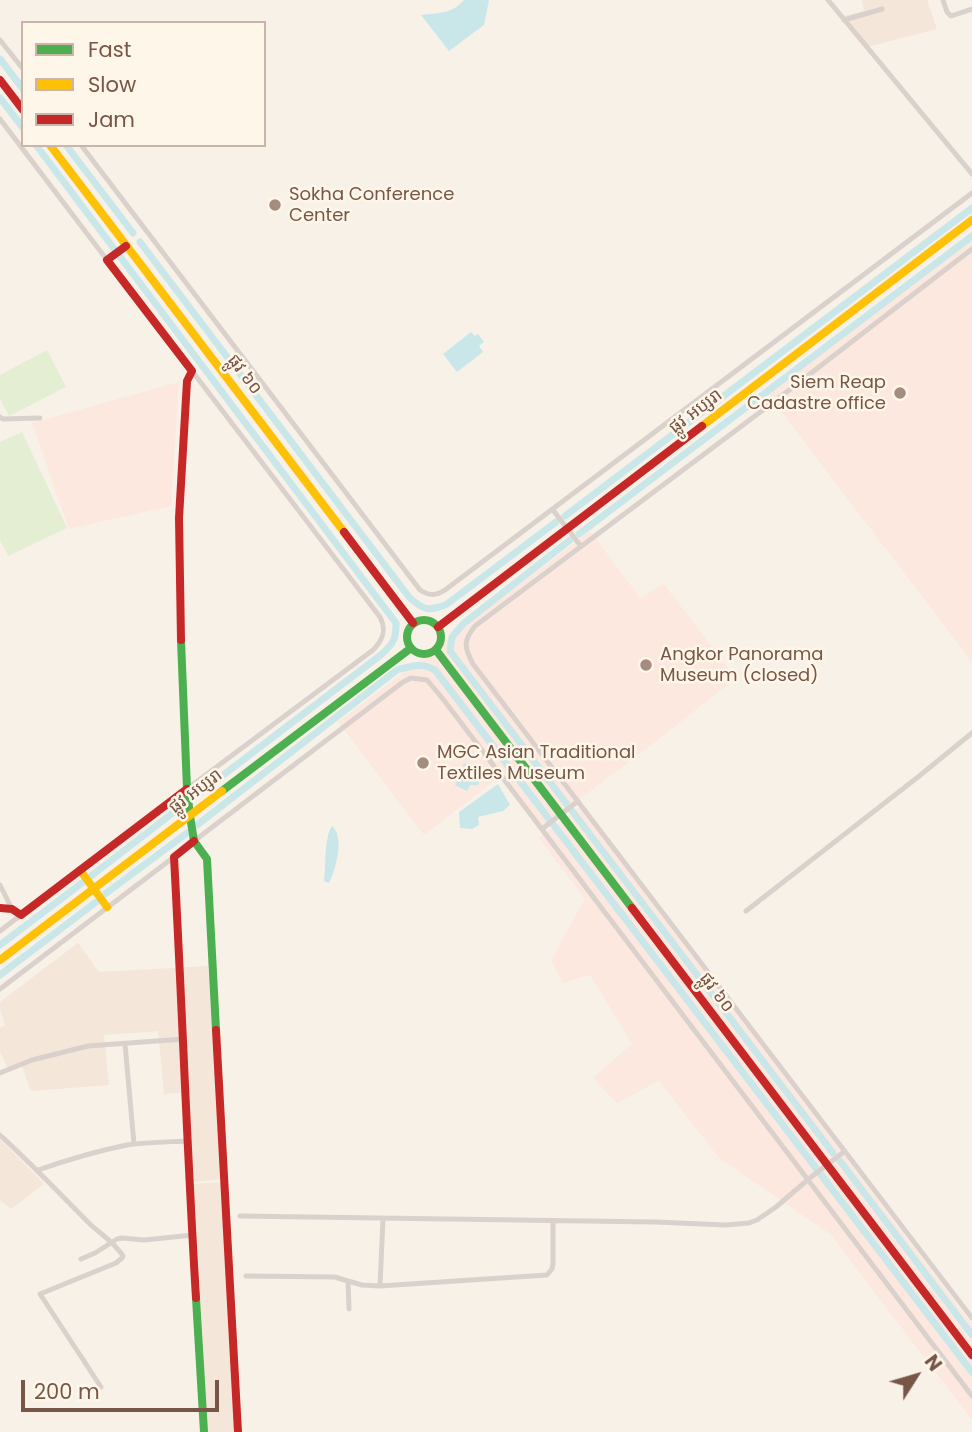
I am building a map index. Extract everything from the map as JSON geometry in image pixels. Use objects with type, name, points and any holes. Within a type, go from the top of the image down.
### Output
[{"type":"street","points":[[828,0],[972,174]]},
{"type":"street","points":[[943,0],[951,16],[972,9]]},
{"type":"street","points":[[844,20],[882,9]]},
{"type":"street","points":[[0,40],[21,66]]},
{"type":"street","points":[[0,80],[21,107]]},
{"type":"street","points":[[0,119],[21,147]]},
{"type":"street","points":[[0,931],[373,650],[384,634],[380,617],[21,147]]},
{"type":"street","name":"ផ្លូវ ៦០","points":[[51,147],[120,250],[413,623]]},
{"type":"street","points":[[83,147],[420,590],[425,594],[438,595],[972,194]]},
{"type":"street","name":"ផ្លូវ អប្សរា","points":[[438,627],[972,220]]},
{"type":"street","points":[[107,260],[120,250]]},
{"type":"street","points":[[972,250],[475,626],[468,634],[465,645],[473,664],[576,802],[972,1318]]},
{"type":"street","points":[[192,371],[187,381],[179,531],[180,640],[190,816],[194,841],[207,859],[238,1432]]},
{"type":"street","points":[[0,417],[40,418]]},
{"type":"street","points":[[553,510],[580,545]]},
{"type":"street","points":[[426,619],[438,627],[441,639],[436,649],[425,654],[411,648],[407,634],[413,623],[426,619]]},
{"type":"street","name":"ផ្លូវ អប្សរា","points":[[0,960],[411,648]]},
{"type":"street","name":"ផ្លូវ ៦០","points":[[436,649],[825,1166],[972,1355]]},
{"type":"street","points":[[0,989],[403,682],[419,677],[427,680],[543,827],[972,1396]]},
{"type":"street","points":[[746,911],[972,733]]},
{"type":"street","points":[[543,827],[576,802]]},
{"type":"street","points":[[174,857],[204,1432]]},
{"type":"street","points":[[80,870],[107,907]]},
{"type":"street","points":[[0,885],[12,909]]},
{"type":"street","points":[[0,908],[12,909],[21,915]]},
{"type":"street","points":[[0,1073],[24,1063],[89,1046],[184,1040]]},
{"type":"street","points":[[125,1044],[134,1144]]},
{"type":"street","points":[[0,1135],[121,1253],[120,1260],[40,1294],[101,1387]]},
{"type":"street","points":[[38,1170],[134,1144],[187,1141]]},
{"type":"street","points":[[240,1216],[726,1225],[749,1223],[765,1216],[845,1151]]},
{"type":"street","points":[[380,1286],[383,1219]]},
{"type":"street","points":[[246,1276],[335,1277],[362,1285],[380,1286],[547,1275],[553,1264],[554,1222]]},
{"type":"street","points":[[82,1259],[122,1238],[144,1240],[193,1235]]},
{"type":"street","points":[[348,1281],[349,1309]]},
{"type":"shaded area","points":[[862,0],[927,0],[937,29],[867,47],[843,16],[864,11]]},
{"type":"shaded area","points":[[972,238],[972,662],[767,393]]},
{"type":"shaded area","points":[[179,382],[171,506],[69,529],[32,423]]},
{"type":"shaded area","points":[[590,531],[641,599],[663,583],[736,678],[540,829],[499,777],[424,835],[338,722]]},
{"type":"shaded area","points":[[580,807],[972,1324],[972,1420],[830,1234],[719,1158],[659,1081],[617,1103],[593,1078],[632,1044],[590,975],[563,983],[551,960],[585,899],[539,838]]},
{"type":"shaded area","points":[[78,943],[99,972],[208,966],[223,1179],[193,1182],[189,1092],[164,1094],[158,1031],[104,1035],[109,1085],[31,1091],[21,1064],[9,1071],[0,1052],[0,1028],[5,1025],[0,1002]]},
{"type":"shaded area","points":[[0,1139],[44,1184],[11,1209],[0,1200]]},
{"type":"shaded area","points":[[223,1182],[238,1432],[207,1432],[193,1184]]},
{"type":"green space","points":[[47,350],[66,387],[9,416],[0,399],[0,375]]},
{"type":"green space","points":[[22,432],[67,528],[8,556],[0,540],[0,442]]},
{"type":"water","points":[[464,0],[489,0],[484,25],[449,51],[421,15],[450,10]]},
{"type":"water","points":[[471,332],[475,336],[478,334],[484,342],[479,346],[483,352],[457,372],[443,354]]},
{"type":"water","points":[[464,763],[473,769],[474,777],[479,783],[470,785],[467,791],[455,785]]},
{"type":"water","points":[[498,784],[510,805],[503,811],[478,817],[479,825],[472,829],[460,828],[459,812]]},
{"type":"water","points":[[332,826],[339,845],[329,883],[324,881],[326,844]]},
{"type":"waterway","points":[[0,59],[21,86]]},
{"type":"waterway","points":[[0,98],[21,125]]},
{"type":"waterway","points":[[38,147],[396,623],[393,640],[382,654],[197,795]]},
{"type":"waterway","points":[[68,147],[133,233]]},
{"type":"waterway","points":[[565,516],[972,208]]},
{"type":"waterway","points":[[579,534],[972,236]]},
{"type":"waterway","points":[[140,242],[409,597],[418,605],[431,609],[447,604],[556,522]]},
{"type":"waterway","points":[[570,540],[463,624],[452,637],[450,651],[833,1153]]},
{"type":"waterway","points":[[197,825],[397,670],[421,665],[435,670],[972,1372]]},
{"type":"waterway","points":[[91,876],[183,805]]},
{"type":"waterway","points":[[105,894],[187,833]]},
{"type":"waterway","points":[[0,945],[82,883]]},
{"type":"waterway","points":[[0,975],[96,902]]},
{"type":"waterway","points":[[840,1161],[972,1335]]},
{"type":"traffic: fast","points":[[424,620],[436,625],[441,637],[436,649],[424,654],[412,649],[407,637],[412,625],[424,620]]},
{"type":"traffic: fast","points":[[181,640],[187,789],[194,841],[207,859],[216,1030]]},
{"type":"traffic: fast","points":[[222,791],[411,648]]},
{"type":"traffic: fast","points":[[436,650],[632,908]]},
{"type":"traffic: fast","points":[[196,1298],[204,1432]]},
{"type":"traffic: slow","points":[[52,147],[344,532]]},
{"type":"traffic: slow","points":[[702,426],[972,220]]},
{"type":"traffic: slow","points":[[0,960],[222,791]]},
{"type":"traffic: slow","points":[[80,870],[107,907]]},
{"type":"traffic: jam","points":[[0,80],[21,107]]},
{"type":"traffic: jam","points":[[126,246],[107,260],[192,371],[187,381],[179,518],[181,640]]},
{"type":"traffic: jam","points":[[438,627],[702,426]]},
{"type":"traffic: jam","points":[[344,532],[413,623]]},
{"type":"traffic: jam","points":[[0,908],[12,909],[21,915],[187,789]]},
{"type":"traffic: jam","points":[[194,841],[174,857],[196,1298]]},
{"type":"traffic: jam","points":[[632,908],[972,1355]]},
{"type":"traffic: jam","points":[[216,1030],[238,1432]]},
{"type":"place","name":"Sokha Conference Center","points":[[275,205]]},
{"type":"place","name":"Siem Reap Cadastre office","points":[[900,393]]},
{"type":"place","name":"Angkor Panorama Museum (closed)","points":[[646,665]]},
{"type":"place","name":"MGC Asian Traditional Textiles Museum","points":[[423,763]]}]
